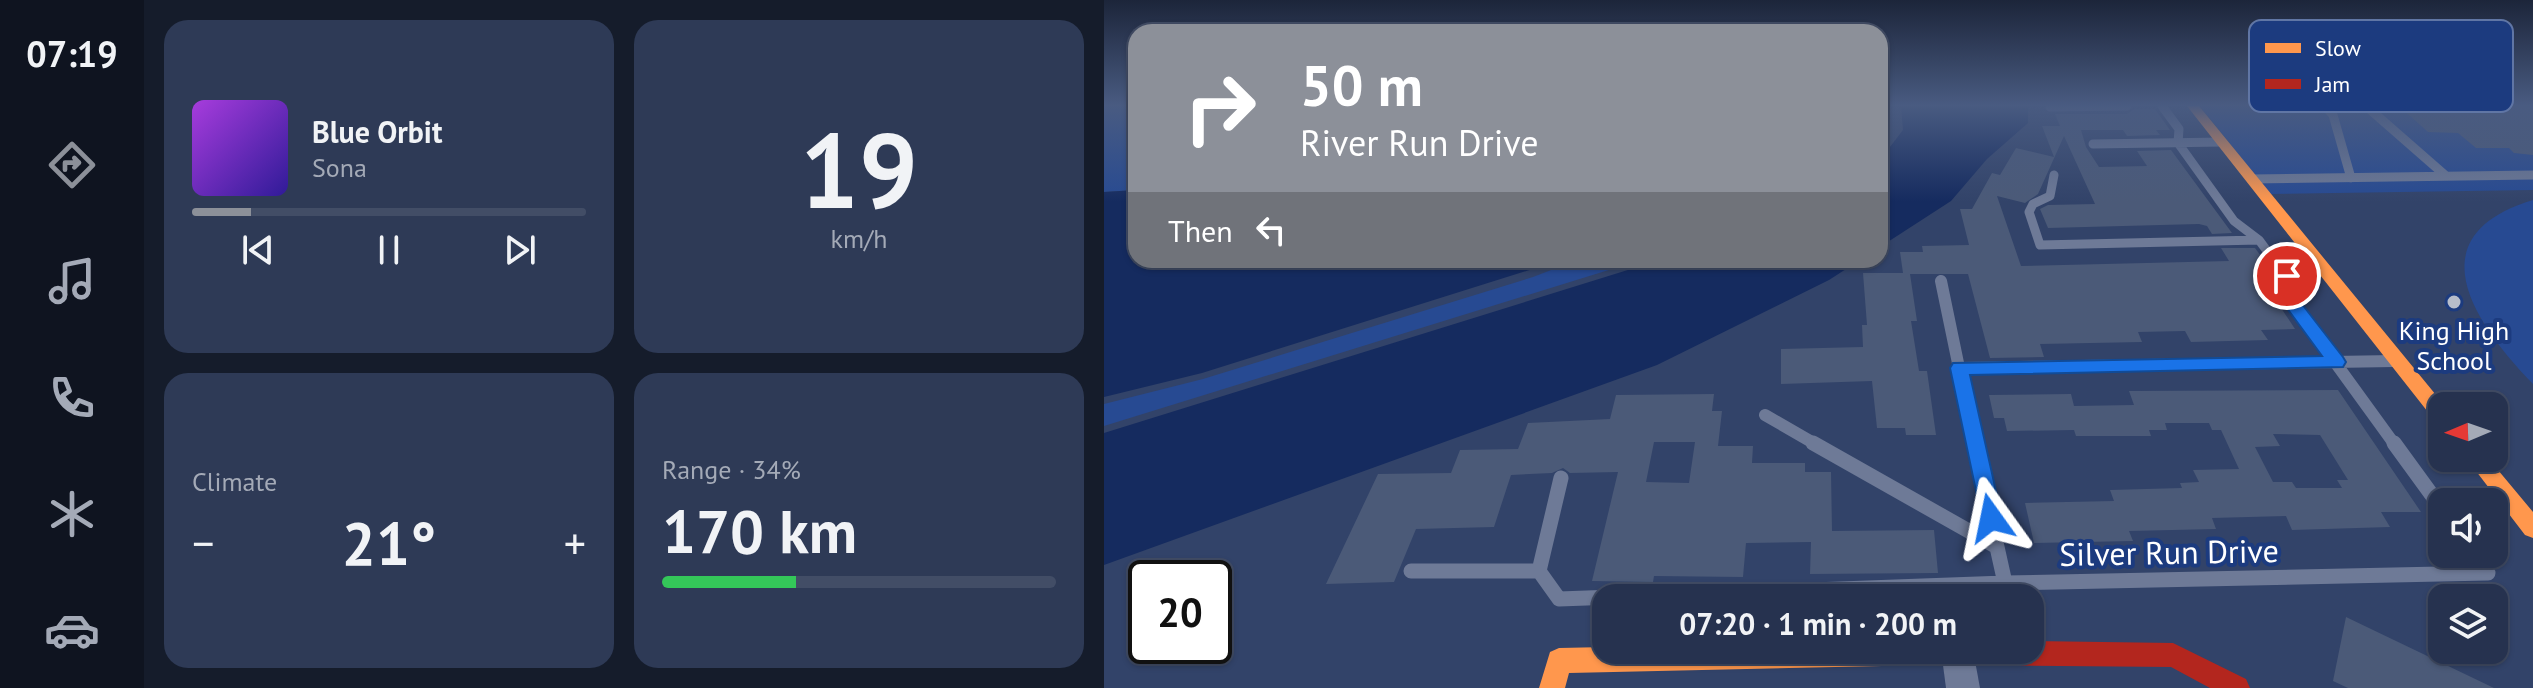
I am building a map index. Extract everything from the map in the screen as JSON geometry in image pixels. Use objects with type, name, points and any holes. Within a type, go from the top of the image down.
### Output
[{"type":"street","points":[[2219,138],[2428,399]]},
{"type":"street","points":[[2487,472],[2533,528]]},
{"type":"street","points":[[2044,653],[2173,655],[2237,688]]},
{"type":"street","points":[[1552,688],[1559,661],[1592,660]]},
{"type":"street","points":[[1959,664],[1963,688]]},
{"type":"lane","points":[[2178,138],[2178,143],[2234,221],[2259,240],[2287,276],[2287,296],[2428,489]]},
{"type":"lane","points":[[2340,138],[2351,178]]},
{"type":"lane","points":[[2403,138],[2446,176]]},
{"type":"lane","points":[[2093,144],[2222,142]]},
{"type":"lane","points":[[2054,175],[2050,196],[2033,204],[2029,212],[2040,245],[2259,240]]},
{"type":"lane","points":[[2251,179],[2533,175]]},
{"type":"lane","points":[[1941,281],[2005,583]]},
{"type":"lane","points":[[1959,368],[2397,361]]},
{"type":"lane","points":[[1765,415],[1997,547]]},
{"type":"lane","points":[[1411,571],[1539,571],[1561,478]]},
{"type":"lane","points":[[2509,499],[2533,499]]},
{"type":"lane","name":"Silver Run Drive","points":[[1539,571],[1559,599],[2005,583],[2488,573],[2484,568]]},
{"type":"shaded area","points":[[1104,138],[1128,138],[1128,190],[1104,192]]},
{"type":"shaded area","points":[[1897,138],[2011,138],[1987,159],[1951,201],[1888,242],[1888,150]]},
{"type":"shaded area","points":[[2226,138],[2533,138],[2533,190],[2270,194]]},
{"type":"shaded area","points":[[1128,190],[1128,268],[1536,268],[1202,373],[1104,397],[1104,192]]},
{"type":"shaded area","points":[[2533,200],[2533,384],[2491,335],[2476,308],[2466,283],[2465,258],[2474,235],[2496,216]]},
{"type":"shaded area","points":[[1556,268],[1615,268],[1104,426],[1104,404],[1203,379]]},
{"type":"shaded area","points":[[1634,268],[1848,268],[1657,365],[1104,565],[1104,433]]},
{"type":"building","points":[[2047,138],[2063,138],[2038,194],[2025,203],[1997,196],[2021,266],[2229,261],[2221,248],[2255,248],[2278,279],[2262,279],[2295,329],[2261,330],[2268,340],[2191,342],[2185,331],[2138,332],[2142,342],[2040,344],[2044,357],[1990,358],[1968,274],[1910,274],[1917,321],[1911,321],[1919,371],[1927,371],[1936,435],[1906,435],[1905,428],[1877,428],[1872,381],[1781,384],[1781,349],[1863,347],[1862,325],[1867,325],[1863,273],[1903,273],[1900,252],[1923,252],[1922,246],[1969,245],[1960,209],[1972,209],[1992,173],[2000,175],[2016,148],[2054,157]]},
{"type":"building","points":[[2065,138],[2083,138],[2099,167],[2147,166],[2137,151],[2171,150],[2232,233],[2212,234],[2207,226],[2199,224],[2048,228],[2040,209],[2048,205],[2095,204]]},
{"type":"building","points":[[2464,138],[2533,138],[2533,155],[2514,153],[2509,148],[2476,148]]},
{"type":"building","points":[[2338,390],[2421,512],[2381,512],[2390,527],[2292,530],[2286,516],[2212,518],[2216,529],[2129,531],[2133,541],[2034,543],[2025,503],[2114,501],[2110,490],[2182,488],[2180,483],[2199,482],[2193,470],[2239,469],[2221,430],[2212,430],[2209,423],[2165,423],[2167,430],[2149,430],[2151,436],[2076,436],[2074,430],[2007,431],[2004,418],[1994,418],[1989,395],[2071,394],[2074,406],[2134,405],[2129,391]],"holes":[[[2273,434],[2320,435],[2348,480],[2337,480],[2342,488],[2296,488],[2292,482],[2273,482],[2255,447],[2280,446]]]},
{"type":"building","points":[[1714,394],[1712,411],[1722,411],[1718,446],[1753,446],[1752,463],[1805,463],[1805,472],[1831,472],[1832,531],[1934,530],[1938,573],[1810,574],[1811,542],[1746,543],[1743,577],[1654,576],[1653,582],[1592,581],[1618,472],[1570,473],[1563,468],[1552,473],[1511,475],[1494,527],[1416,529],[1394,582],[1326,584],[1378,474],[1451,473],[1460,450],[1518,449],[1528,423],[1610,419],[1616,395]],"holes":[[[1654,442],[1695,442],[1689,483],[1646,482]]]},
{"type":"building","points":[[2346,617],[2428,656],[2428,664],[2444,664],[2494,688],[2348,688],[2333,681]]},
{"type":"traffic: slow","points":[[2219,138],[2428,399]]},
{"type":"traffic: slow","points":[[2487,472],[2533,528]]},
{"type":"traffic: slow","points":[[1552,688],[1559,661],[1592,660]]},
{"type":"traffic: jam","points":[[2044,654],[2173,655],[2237,688]]},
{"type":"place","name":"King High School","points":[[2454,302]]},
{"type":"route","points":[[1991,518],[1959,368],[2337,362],[2287,296],[2287,276]]}]
